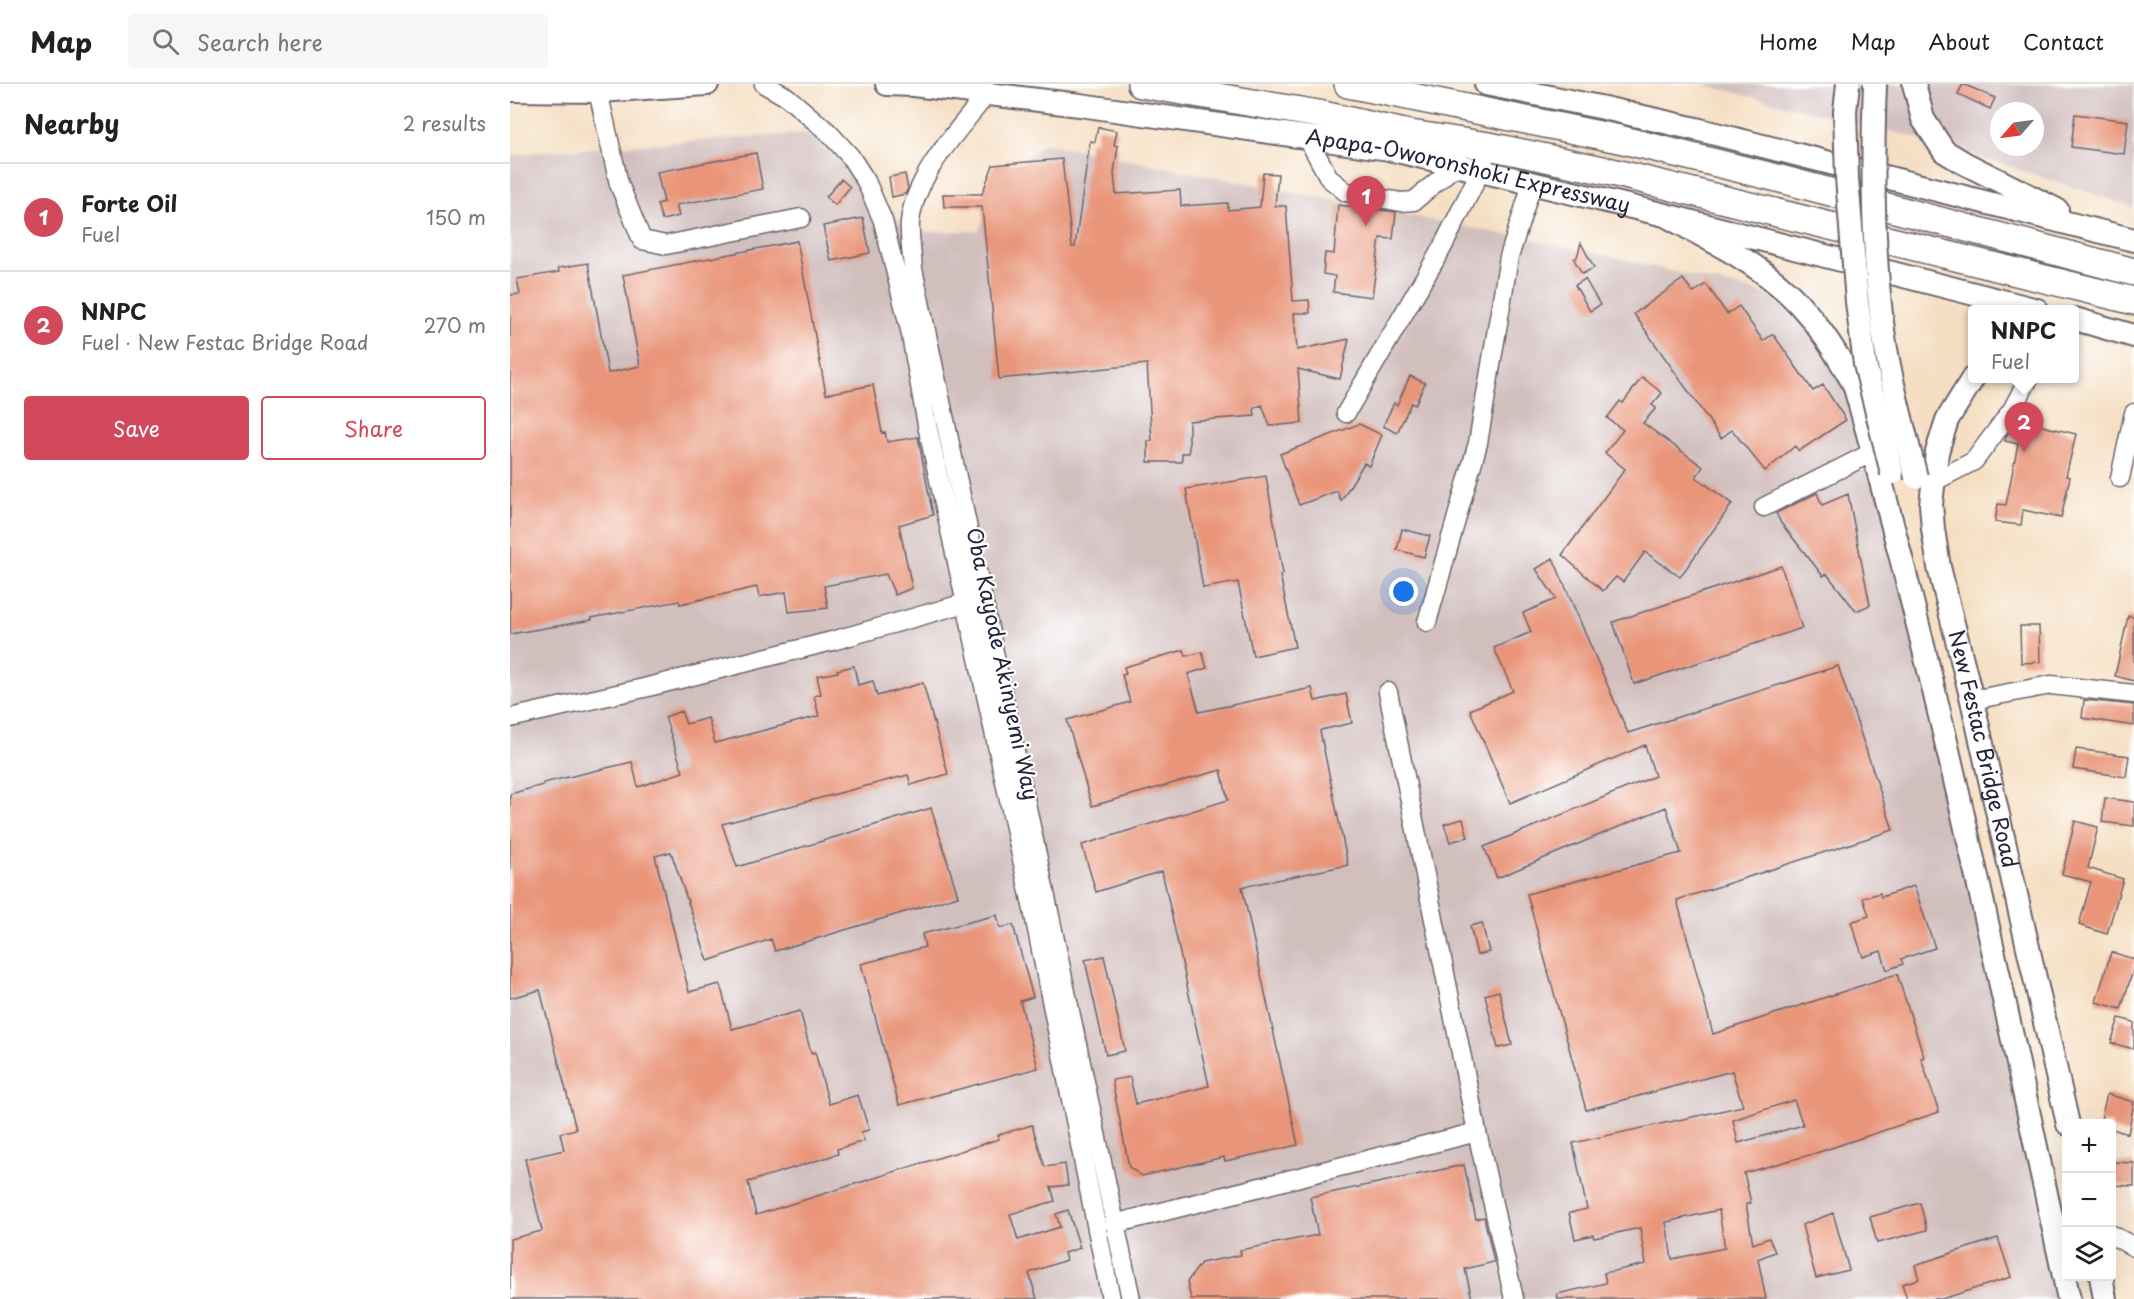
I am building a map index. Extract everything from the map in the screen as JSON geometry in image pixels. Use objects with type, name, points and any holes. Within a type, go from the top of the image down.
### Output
[{"type":"highway","name":"Apapa-Oworonshoki Expressway","points":[[1141,84],[1318,114],[1404,133],[1488,146],[1647,180],[2134,301]]},
{"type":"highway","points":[[1348,84],[1619,139],[2134,272]]},
{"type":"main road","points":[[510,90],[597,91],[707,84]]},
{"type":"main road","name":"Apapa-Oworonshoki Expressway","points":[[887,84],[913,85],[1080,105],[1389,149],[1665,215],[2021,305]]},
{"type":"main road","points":[[1487,84],[1689,127],[2134,240]]},
{"type":"main road","points":[[1848,84],[1845,111],[1847,178],[1857,302],[1865,364],[1916,564],[1975,819],[1970,848]]},
{"type":"main road","points":[[1875,84],[1872,151],[1876,260],[1883,330],[1893,390],[1925,480],[1928,561],[1987,818],[2003,842]]},
{"type":"main road","points":[[1914,84],[1923,119],[1944,151],[2098,230]]},
{"type":"main road","points":[[1665,215],[1743,258],[1780,286],[1808,315],[1837,354],[1854,384],[1921,635],[2069,1299]]},
{"type":"main road","points":[[2079,320],[2134,336]]},
{"type":"main road","name":"New Festac Bridge Road","points":[[1970,383],[1947,420],[1925,480],[1931,504],[1940,567],[2067,1119]]},
{"type":"main road","points":[[2102,1281],[2106,1299]]},
{"type":"street","name":"Oba Kayode Akinyemi Way","points":[[764,84],[787,97],[828,132],[850,156],[866,181],[883,221],[910,330],[927,425],[974,600],[1131,1299]]},
{"type":"street","points":[[597,91],[619,184],[642,240],[666,245],[801,218]]},
{"type":"street","name":"Oba Kayode Akinyemi Way","points":[[987,94],[949,141],[915,200],[910,222],[914,269],[968,520],[974,600],[1111,1299]]},
{"type":"street","points":[[1306,136],[1329,178],[1346,192],[1401,202],[1414,201],[1455,166]]},
{"type":"street","points":[[1347,413],[1442,248],[1480,172],[1488,146]]},
{"type":"street","points":[[1427,622],[1478,443],[1509,257],[1532,184]]},
{"type":"street","points":[[1925,480],[1974,461],[2012,410],[2026,383]]},
{"type":"street","points":[[2120,478],[2134,413]]},
{"type":"street","points":[[1764,507],[1874,452]]},
{"type":"street","points":[[510,718],[644,688],[832,641],[974,600]]},
{"type":"street","points":[[1972,700],[2051,685],[2134,694]]},
{"type":"street","points":[[1389,692],[1477,1132],[1514,1299]]},
{"type":"street","points":[[1114,1224],[1477,1132]]},
{"type":"street","points":[[2116,1238],[2134,1247]]},
{"type":"shaded area","points":[[1701,84],[2134,84],[2134,207],[1930,141]]},
{"type":"shaded area","points":[[823,132],[909,232],[978,231],[1005,177],[1044,143],[1583,250],[1771,295],[1826,346],[1860,397],[2061,1299],[510,1299],[510,156],[549,151]]},
{"type":"building","points":[[1963,84],[1995,98],[1993,102],[1990,102],[1990,109],[1958,94]]},
{"type":"building","points":[[2075,114],[2128,121],[2124,154],[2071,147]]},
{"type":"building","points":[[1098,127],[1117,131],[1114,145],[1118,146],[1114,173],[1116,194],[1180,190],[1181,206],[1228,203],[1228,210],[1260,207],[1263,173],[1278,174],[1275,206],[1286,206],[1293,301],[1309,300],[1310,313],[1294,313],[1297,350],[1349,339],[1340,379],[1298,369],[1302,423],[1270,426],[1262,405],[1254,408],[1255,416],[1189,421],[1189,453],[1182,453],[1182,462],[1148,462],[1148,441],[1152,441],[1147,364],[999,379],[982,207],[944,207],[943,194],[982,194],[993,165],[1062,159],[1072,247],[1075,247],[1090,141],[1095,142]]},
{"type":"building","points":[[756,153],[763,189],[676,205],[679,216],[662,220],[657,204],[664,202],[657,172]]},
{"type":"building","points":[[905,174],[908,189],[905,194],[892,197],[889,177]]},
{"type":"building","points":[[841,179],[850,187],[835,205],[826,197]]},
{"type":"building","points":[[1338,205],[1396,212],[1393,239],[1380,238],[1372,297],[1333,292],[1335,276],[1323,274],[1325,253],[1334,254]]},
{"type":"building","points":[[863,218],[870,253],[831,261],[823,226]]},
{"type":"building","points":[[797,241],[826,394],[873,385],[882,433],[885,432],[887,442],[918,437],[933,515],[899,525],[912,588],[895,595],[886,574],[824,586],[828,608],[789,612],[786,592],[759,597],[757,587],[680,604],[679,601],[591,618],[592,620],[510,634],[510,295],[520,294],[517,279],[559,272],[558,268],[588,263],[608,373],[640,366],[623,275]]},
{"type":"building","points":[[1581,243],[1594,268],[1582,274],[1574,259],[1577,257]]},
{"type":"building","points":[[1585,279],[1600,305],[1590,311],[1575,285]]},
{"type":"building","points":[[1683,279],[1693,293],[1706,284],[1727,314],[1739,306],[1763,341],[1773,334],[1813,391],[1823,385],[1846,420],[1799,451],[1795,446],[1765,471],[1732,430],[1721,438],[1634,314]]},
{"type":"building","points":[[1410,376],[1425,383],[1415,405],[1411,403],[1397,433],[1383,426],[1394,403],[1397,405]]},
{"type":"building","points":[[1642,377],[1662,393],[1652,405],[1656,408],[1643,423],[1703,467],[1696,477],[1732,504],[1680,577],[1645,552],[1623,582],[1616,577],[1603,591],[1562,555],[1625,469],[1605,453],[1623,430],[1607,418],[1620,401],[1623,403]]},
{"type":"building","points":[[2016,423],[2038,428],[2038,425],[2076,434],[2066,476],[2070,477],[2061,518],[2023,510],[2021,525],[1995,522],[1998,504],[2006,505],[2018,444],[2005,441]]},
{"type":"building","points":[[1359,424],[1382,435],[1369,466],[1364,463],[1341,501],[1337,491],[1299,505],[1280,454]]},
{"type":"building","points":[[1266,476],[1283,574],[1280,575],[1295,647],[1253,656],[1238,582],[1203,588],[1186,489]]},
{"type":"building","points":[[1817,493],[1822,505],[1848,494],[1870,605],[1856,611],[1827,574],[1823,576],[1781,523],[1776,513]]},
{"type":"building","points":[[1402,529],[1430,536],[1424,557],[1397,550]]},
{"type":"building","points":[[1553,558],[1628,733],[1838,666],[1893,830],[1677,900],[1713,1034],[1897,974],[1939,1112],[1813,1154],[1744,1173],[1751,1203],[1746,1204],[1753,1244],[1769,1238],[1775,1252],[1758,1259],[1766,1299],[1558,1299],[1557,1294],[1606,1283],[1604,1273],[1646,1264],[1640,1228],[1594,1238],[1593,1235],[1575,1239],[1569,1213],[1587,1209],[1573,1143],[1743,1106],[1732,1071],[1586,1110],[1527,894],[1681,853],[1666,807],[1497,878],[1484,847],[1655,776],[1645,745],[1510,803],[1470,710],[1513,691],[1494,648],[1531,632],[1523,613],[1556,599],[1536,569]],"holes":[[[1794,1100],[1803,1125],[1738,1143],[1733,1120]],[[1719,1210],[1725,1248],[1672,1259],[1666,1222]]]},
{"type":"building","points":[[1781,566],[1802,628],[1634,684],[1613,622]]},
{"type":"building","points":[[2128,616],[2134,617],[2134,681],[2115,676]]},
{"type":"building","points":[[2020,626],[2039,626],[2040,662],[2021,663]]},
{"type":"building","points":[[1184,650],[1186,656],[1202,652],[1207,668],[1188,674],[1199,712],[1312,688],[1315,701],[1346,694],[1352,723],[1320,731],[1348,865],[1242,887],[1298,1145],[1225,1161],[1224,1157],[1142,1176],[1129,1167],[1112,1080],[1130,1077],[1136,1104],[1209,1086],[1162,871],[1096,892],[1082,845],[1228,800],[1221,770],[1092,806],[1067,720],[1130,702],[1122,675],[1126,674],[1124,667]]},
{"type":"building","points":[[854,666],[858,685],[873,681],[877,696],[923,683],[948,774],[911,785],[908,775],[722,824],[737,867],[931,808],[958,896],[775,951],[771,939],[708,961],[671,852],[655,856],[689,992],[720,984],[732,1029],[800,1011],[811,1053],[815,1052],[829,1104],[858,1095],[869,1130],[861,1132],[864,1141],[837,1149],[838,1154],[748,1182],[756,1215],[999,1139],[998,1135],[1032,1125],[1045,1167],[1065,1164],[1068,1185],[1051,1187],[1055,1201],[1010,1214],[1018,1240],[1060,1227],[1056,1214],[1068,1210],[1080,1248],[1064,1253],[1066,1260],[1029,1273],[1037,1299],[510,1299],[510,1239],[542,1231],[525,1159],[564,1150],[560,1133],[576,1129],[540,990],[510,998],[510,794],[543,785],[543,783],[632,762],[638,787],[683,772],[665,717],[681,711],[686,724],[708,718],[715,743],[819,716],[814,696],[821,694],[817,676]]},
{"type":"building","points":[[2084,700],[2134,705],[2134,726],[2082,718]]},
{"type":"building","points":[[2076,749],[2129,756],[2126,777],[2073,769]]},
{"type":"building","points":[[2105,798],[2134,802],[2134,826],[2102,822]]},
{"type":"building","points":[[1463,819],[1468,837],[1450,842],[1444,824]]},
{"type":"building","points":[[2075,821],[2098,827],[2088,868],[2123,879],[2107,934],[2079,925],[2091,882],[2062,874]]},
{"type":"building","points":[[1914,886],[1935,948],[1901,959],[1903,964],[1887,970],[1881,951],[1863,957],[1851,922],[1869,916],[1863,898],[1880,893],[1881,897]]},
{"type":"building","points":[[997,915],[1000,928],[1013,925],[1033,997],[1020,1001],[1038,1068],[899,1105],[861,964],[925,947],[922,934]]},
{"type":"building","points":[[1482,923],[1489,952],[1477,955],[1470,926]]},
{"type":"building","points":[[2111,952],[2134,959],[2134,967],[2121,1009],[2096,1002]]},
{"type":"building","points":[[1104,956],[1125,1051],[1106,1055],[1085,960]]},
{"type":"building","points":[[1499,991],[1512,1045],[1498,1048],[1485,995]]},
{"type":"building","points":[[2119,1018],[2134,1022],[2134,1049],[2111,1043]]},
{"type":"building","points":[[2107,1094],[2134,1102],[2128,1134],[2116,1130],[2116,1119],[2101,1119]]},
{"type":"building","points":[[2116,1162],[2134,1163],[2134,1186],[2116,1185]]},
{"type":"building","points":[[1464,1165],[1476,1219],[1484,1217],[1494,1262],[1465,1269],[1472,1299],[1191,1299],[1187,1282],[1201,1263],[1241,1255],[1240,1250],[1318,1235],[1310,1197]]},
{"type":"building","points":[[1920,1203],[1927,1230],[1877,1243],[1870,1217]]},
{"type":"building","points":[[1833,1213],[1849,1270],[1816,1278],[1802,1225]]},
{"type":"building","points":[[1998,1238],[2011,1277],[1942,1299],[1907,1299],[1902,1284],[1919,1279],[1915,1265]]},
{"type":"place","name":"Forte Oil","points":[[1366,226]]},
{"type":"place","name":"NNPC","points":[[2024,452]]}]
